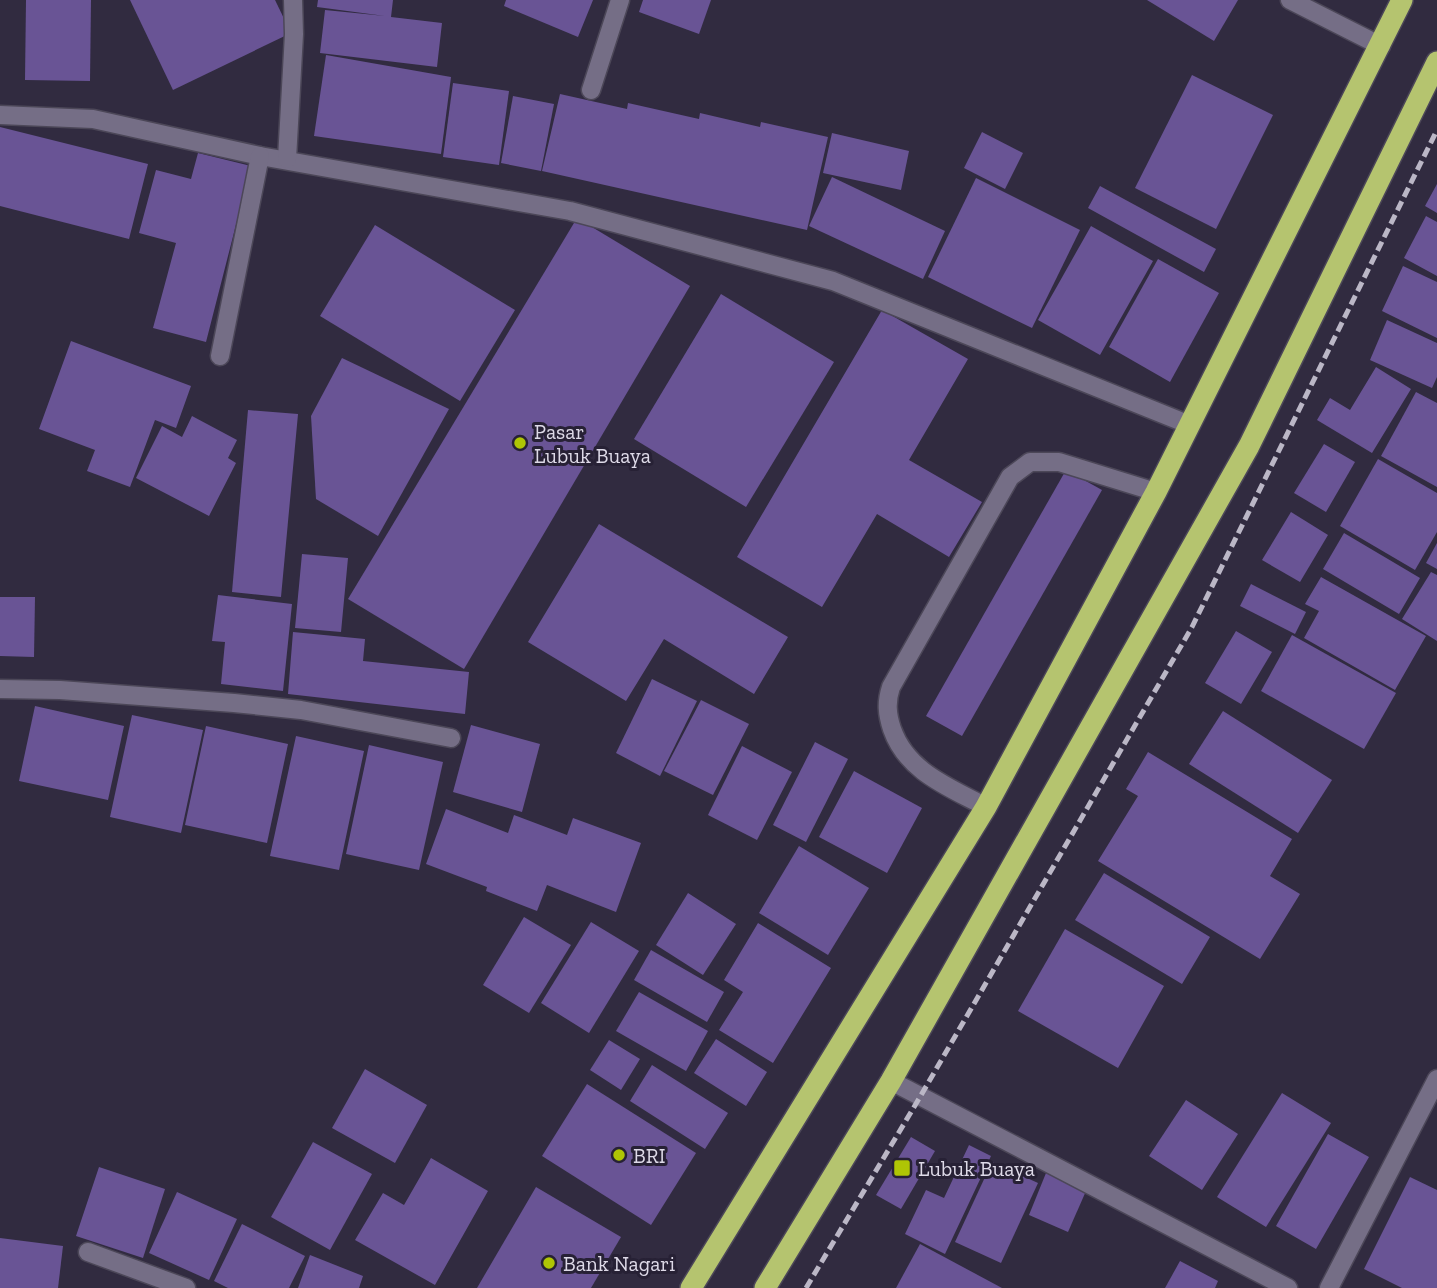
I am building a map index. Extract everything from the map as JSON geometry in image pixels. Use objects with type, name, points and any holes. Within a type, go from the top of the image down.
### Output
[{"type":"highway","points":[[691,1288],[986,807],[1156,492],[1402,0]]},
{"type":"highway","points":[[765,1288],[891,1081],[1249,446],[1437,62]]},
{"type":"street","points":[[287,159],[294,34],[293,0]]},
{"type":"street","points":[[591,90],[620,0]]},
{"type":"street","points":[[1290,0],[1381,46]]},
{"type":"street","points":[[0,115],[93,119],[260,156],[570,211],[833,281],[1190,425]]},
{"type":"street","points":[[220,356],[260,156]]},
{"type":"street","points":[[986,807],[921,771],[899,747],[888,717],[887,698],[891,687],[1010,477],[1030,462],[1059,462],[1156,492]]},
{"type":"street","points":[[0,689],[60,690],[234,703],[327,715],[451,738]]},
{"type":"street","points":[[1329,1288],[1437,1079]]},
{"type":"street","points":[[891,1081],[1288,1288]]},
{"type":"street","points":[[88,1252],[186,1288]]},
{"type":"building","points":[[26,0],[91,0],[90,81],[25,80]]},
{"type":"building","points":[[130,0],[275,0],[291,33],[173,90]]},
{"type":"building","points":[[318,0],[393,0],[391,17],[442,23],[437,67],[320,53],[325,10],[385,16],[317,7]]},
{"type":"building","points":[[506,0],[593,0],[578,37],[504,6]]},
{"type":"building","points":[[643,0],[711,0],[699,34],[639,12]]},
{"type":"building","points":[[1147,0],[1238,0],[1214,41]]},
{"type":"building","points":[[326,55],[451,77],[441,154],[314,136]]},
{"type":"building","points":[[1192,75],[1273,115],[1216,229],[1135,188]]},
{"type":"building","points":[[453,83],[509,91],[499,165],[443,157]]},
{"type":"building","points":[[560,94],[627,109],[628,103],[699,119],[700,113],[760,127],[761,122],[828,137],[807,230],[542,171]]},
{"type":"building","points":[[513,96],[554,104],[541,171],[501,163]]},
{"type":"building","points":[[0,127],[148,164],[129,239],[0,206]]},
{"type":"building","points":[[982,132],[1023,153],[1005,189],[964,168]]},
{"type":"building","points":[[832,133],[909,151],[901,190],[823,173]]},
{"type":"building","points":[[198,153],[251,166],[206,342],[153,328],[176,243],[139,233],[156,170],[191,179]]},
{"type":"building","points":[[832,177],[945,231],[923,279],[809,226]]},
{"type":"building","points":[[976,178],[1080,230],[1032,328],[928,277]]},
{"type":"building","points":[[1437,184],[1437,213],[1425,206]]},
{"type":"building","points":[[1100,186],[1216,249],[1204,272],[1088,208]]},
{"type":"building","points":[[1426,216],[1437,222],[1437,276],[1404,258]]},
{"type":"building","name":"Pasar Lubuk Buaya","points":[[577,218],[690,286],[464,669],[348,599]]},
{"type":"building","points":[[375,225],[515,310],[460,401],[320,316]]},
{"type":"building","points":[[1091,226],[1153,261],[1100,355],[1038,320]]},
{"type":"building","points":[[1158,259],[1219,293],[1170,382],[1109,347]]},
{"type":"building","points":[[1403,266],[1437,282],[1437,338],[1382,311]]},
{"type":"building","name":"Pasar Lubuk Buaya","points":[[721,294],[834,362],[746,507],[634,439]]},
{"type":"building","points":[[882,310],[968,359],[909,460],[982,502],[949,557],[877,514],[822,607],[737,557]]},
{"type":"building","points":[[1387,320],[1437,343],[1437,377],[1432,388],[1370,360]]},
{"type":"building","points":[[71,341],[191,386],[176,428],[155,420],[130,487],[87,471],[95,450],[39,429]]},
{"type":"building","points":[[342,358],[449,409],[378,536],[316,499],[311,416]]},
{"type":"building","points":[[1376,367],[1411,389],[1372,453],[1317,420],[1330,398],[1350,410]]},
{"type":"building","points":[[1416,392],[1437,403],[1437,487],[1381,456]]},
{"type":"building","points":[[248,410],[298,414],[281,597],[232,592]]},
{"type":"building","points":[[192,416],[237,440],[228,458],[236,463],[209,516],[136,478],[162,426],[182,437]]},
{"type":"building","points":[[1324,444],[1355,462],[1326,512],[1294,493]]},
{"type":"building","points":[[1378,459],[1437,493],[1437,532],[1415,570],[1340,526]]},
{"type":"building","points":[[1066,470],[1102,490],[962,736],[926,716]]},
{"type":"building","points":[[1291,512],[1328,535],[1300,582],[1262,560]]},
{"type":"building","points":[[599,524],[788,637],[754,694],[664,639],[626,701],[528,642]]},
{"type":"building","points":[[1344,533],[1420,578],[1399,614],[1323,569]]},
{"type":"building","points":[[1437,543],[1437,569],[1426,563]]},
{"type":"building","points":[[302,554],[348,558],[341,632],[295,628]]},
{"type":"building","points":[[1431,572],[1437,575],[1437,641],[1402,619]]},
{"type":"building","points":[[1321,577],[1426,636],[1395,690],[1304,638],[1319,611],[1305,604]]},
{"type":"building","points":[[1251,584],[1306,612],[1295,634],[1240,606]]},
{"type":"building","points":[[218,595],[292,604],[283,691],[221,684],[225,642],[212,641]]},
{"type":"building","points":[[0,597],[35,597],[34,657],[0,656]]},
{"type":"building","points":[[1236,631],[1272,652],[1241,704],[1205,683]]},
{"type":"building","points":[[293,632],[365,639],[363,661],[469,672],[465,714],[288,694]]},
{"type":"building","points":[[1292,635],[1396,693],[1364,749],[1261,691]]},
{"type":"building","points":[[652,679],[697,701],[660,776],[616,753]]},
{"type":"building","points":[[701,700],[749,724],[713,795],[664,771]]},
{"type":"building","points":[[35,706],[124,726],[108,800],[19,781]]},
{"type":"building","points":[[1223,711],[1332,780],[1298,833],[1189,764]]},
{"type":"building","points":[[132,715],[203,730],[181,833],[110,817]]},
{"type":"building","points":[[471,725],[540,744],[522,812],[453,792]]},
{"type":"building","points":[[206,726],[288,744],[267,843],[185,825]]},
{"type":"building","points":[[296,736],[364,751],[339,870],[270,856]]},
{"type":"building","points":[[815,742],[848,759],[806,842],[773,825]]},
{"type":"building","points":[[369,745],[443,762],[419,870],[346,854]]},
{"type":"building","points":[[742,746],[792,772],[757,840],[708,815]]},
{"type":"building","points":[[1148,752],[1292,839],[1270,876],[1300,894],[1260,959],[1098,861],[1138,796],[1126,789]]},
{"type":"building","points":[[854,771],[922,808],[887,873],[819,837]]},
{"type":"building","points":[[446,809],[508,833],[514,815],[567,835],[573,818],[641,843],[616,912],[547,885],[537,911],[486,891],[487,887],[426,864]]},
{"type":"building","points":[[799,846],[869,888],[828,955],[759,913]]},
{"type":"building","points":[[1104,873],[1210,937],[1182,984],[1075,920]]},
{"type":"building","points":[[688,893],[736,924],[703,975],[656,945]]},
{"type":"building","points":[[524,917],[571,945],[529,1013],[483,985]]},
{"type":"building","points":[[591,922],[639,951],[589,1033],[541,1003]]},
{"type":"building","points":[[758,923],[831,968],[773,1063],[719,1030],[743,992],[724,980]]},
{"type":"building","points":[[1065,929],[1164,986],[1118,1068],[1018,1011]]},
{"type":"building","points":[[651,950],[724,992],[707,1022],[634,980]]},
{"type":"building","points":[[639,992],[708,1031],[686,1071],[616,1031]]},
{"type":"building","points":[[716,1039],[767,1072],[746,1106],[694,1073]]},
{"type":"building","points":[[609,1040],[640,1059],[621,1090],[590,1070]]},
{"type":"building","points":[[652,1065],[728,1113],[705,1149],[630,1101]]},
{"type":"building","points":[[365,1069],[427,1105],[395,1163],[332,1128]]},
{"type":"building","name":"BRI","points":[[587,1084],[696,1153],[651,1225],[542,1156]]},
{"type":"building","points":[[1282,1093],[1331,1123],[1266,1227],[1217,1197]]},
{"type":"building","points":[[1186,1100],[1238,1134],[1202,1190],[1149,1156]]},
{"type":"building","points":[[1328,1134],[1369,1157],[1316,1249],[1276,1226]]},
{"type":"building","points":[[911,1137],[935,1151],[901,1209],[876,1195]]},
{"type":"building","points":[[313,1142],[372,1174],[330,1250],[271,1217]]},
{"type":"building","points":[[969,1145],[991,1156],[945,1254],[905,1234],[926,1190],[944,1198]]},
{"type":"building","points":[[431,1158],[488,1191],[435,1285],[355,1240],[383,1193],[404,1205]]},
{"type":"building","points":[[992,1162],[1038,1183],[1001,1263],[955,1242]]},
{"type":"building","points":[[99,1167],[165,1189],[143,1258],[76,1236]]},
{"type":"building","points":[[1046,1173],[1086,1191],[1068,1232],[1029,1215]]},
{"type":"building","points":[[1410,1177],[1437,1190],[1437,1288],[1402,1288],[1364,1269]]},
{"type":"building","name":"Bank Nagari","points":[[536,1187],[621,1237],[591,1288],[477,1288]]},
{"type":"building","points":[[177,1192],[237,1219],[209,1280],[149,1253]]},
{"type":"building","points":[[242,1224],[305,1256],[289,1288],[228,1288],[214,1281]]},
{"type":"building","points":[[0,1238],[63,1246],[58,1288],[0,1288]]},
{"type":"building","points":[[920,1244],[1002,1288],[896,1288]]},
{"type":"building","points":[[310,1255],[363,1276],[359,1288],[298,1288]]},
{"type":"building","points":[[1180,1261],[1218,1281],[1215,1288],[1165,1288]]},
{"type":"railway","points":[[806,1288],[920,1097],[1192,627],[1437,130]]},
{"type":"place","name":"Pasar Lubuk Buaya","points":[[520,443]]},
{"type":"place","name":"BRI","points":[[619,1155]]},
{"type":"place","name":"Lubuk Buaya","points":[[902,1168]]},
{"type":"place","name":"Bank Nagari","points":[[549,1263]]}]
